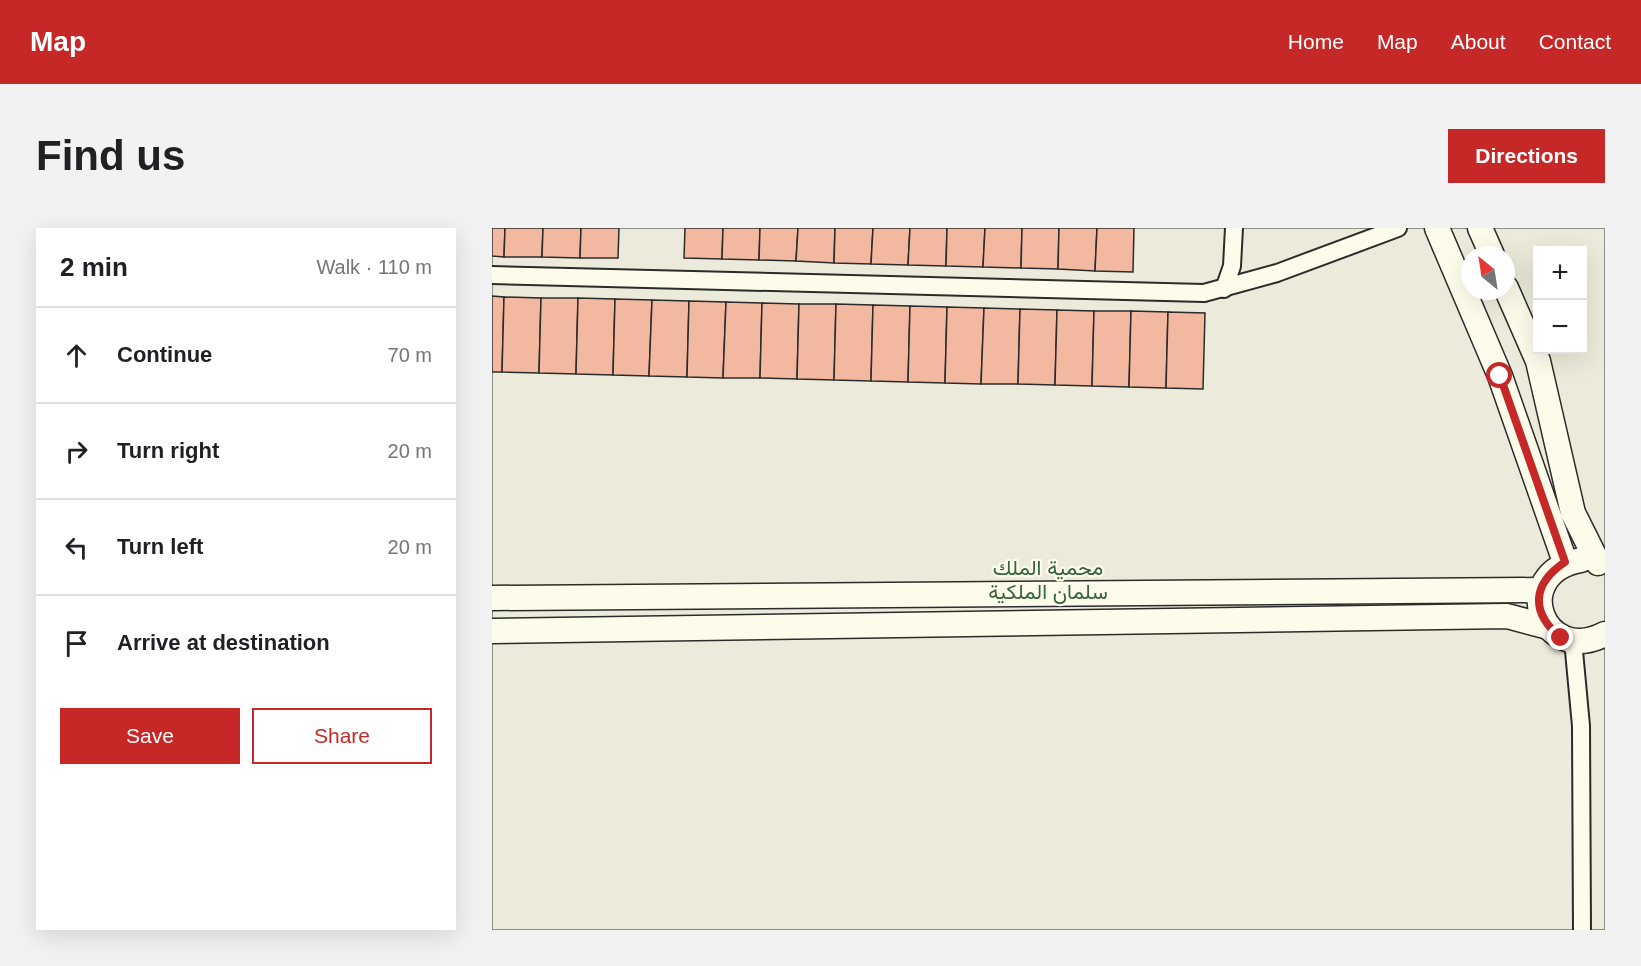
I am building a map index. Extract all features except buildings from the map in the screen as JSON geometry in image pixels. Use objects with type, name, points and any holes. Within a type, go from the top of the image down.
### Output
[{"type":"street","points":[[1224,289],[1232,266],[1234,228]]},
{"type":"street","points":[[492,275],[1204,293],[1297,266],[1398,228]]},
{"type":"street","points":[[1437,228],[1500,376],[1565,562]]},
{"type":"street","points":[[1480,228],[1488,246]]},
{"type":"street","points":[[1511,300],[1538,361],[1573,513],[1601,566]]},
{"type":"street","points":[[1601,566],[1582,560],[1565,562],[1551,572],[1541,590],[1541,614],[1548,627],[1561,638],[1592,641],[1605,634]]},
{"type":"street","points":[[492,598],[1541,590]]},
{"type":"street","points":[[492,631],[1506,616],[1548,627]]},
{"type":"street","points":[[1570,640],[1574,651],[1581,726],[1582,930]]},
{"type":"green space","name":"محمية الملك سلمان الملكية","points":[[492,228],[1605,228],[1605,930],[492,930]]},
{"type":"route","points":[[1500,376],[1546,502],[1565,562],[1551,572],[1542,584],[1539,599],[1541,614],[1548,627],[1561,638]]}]
